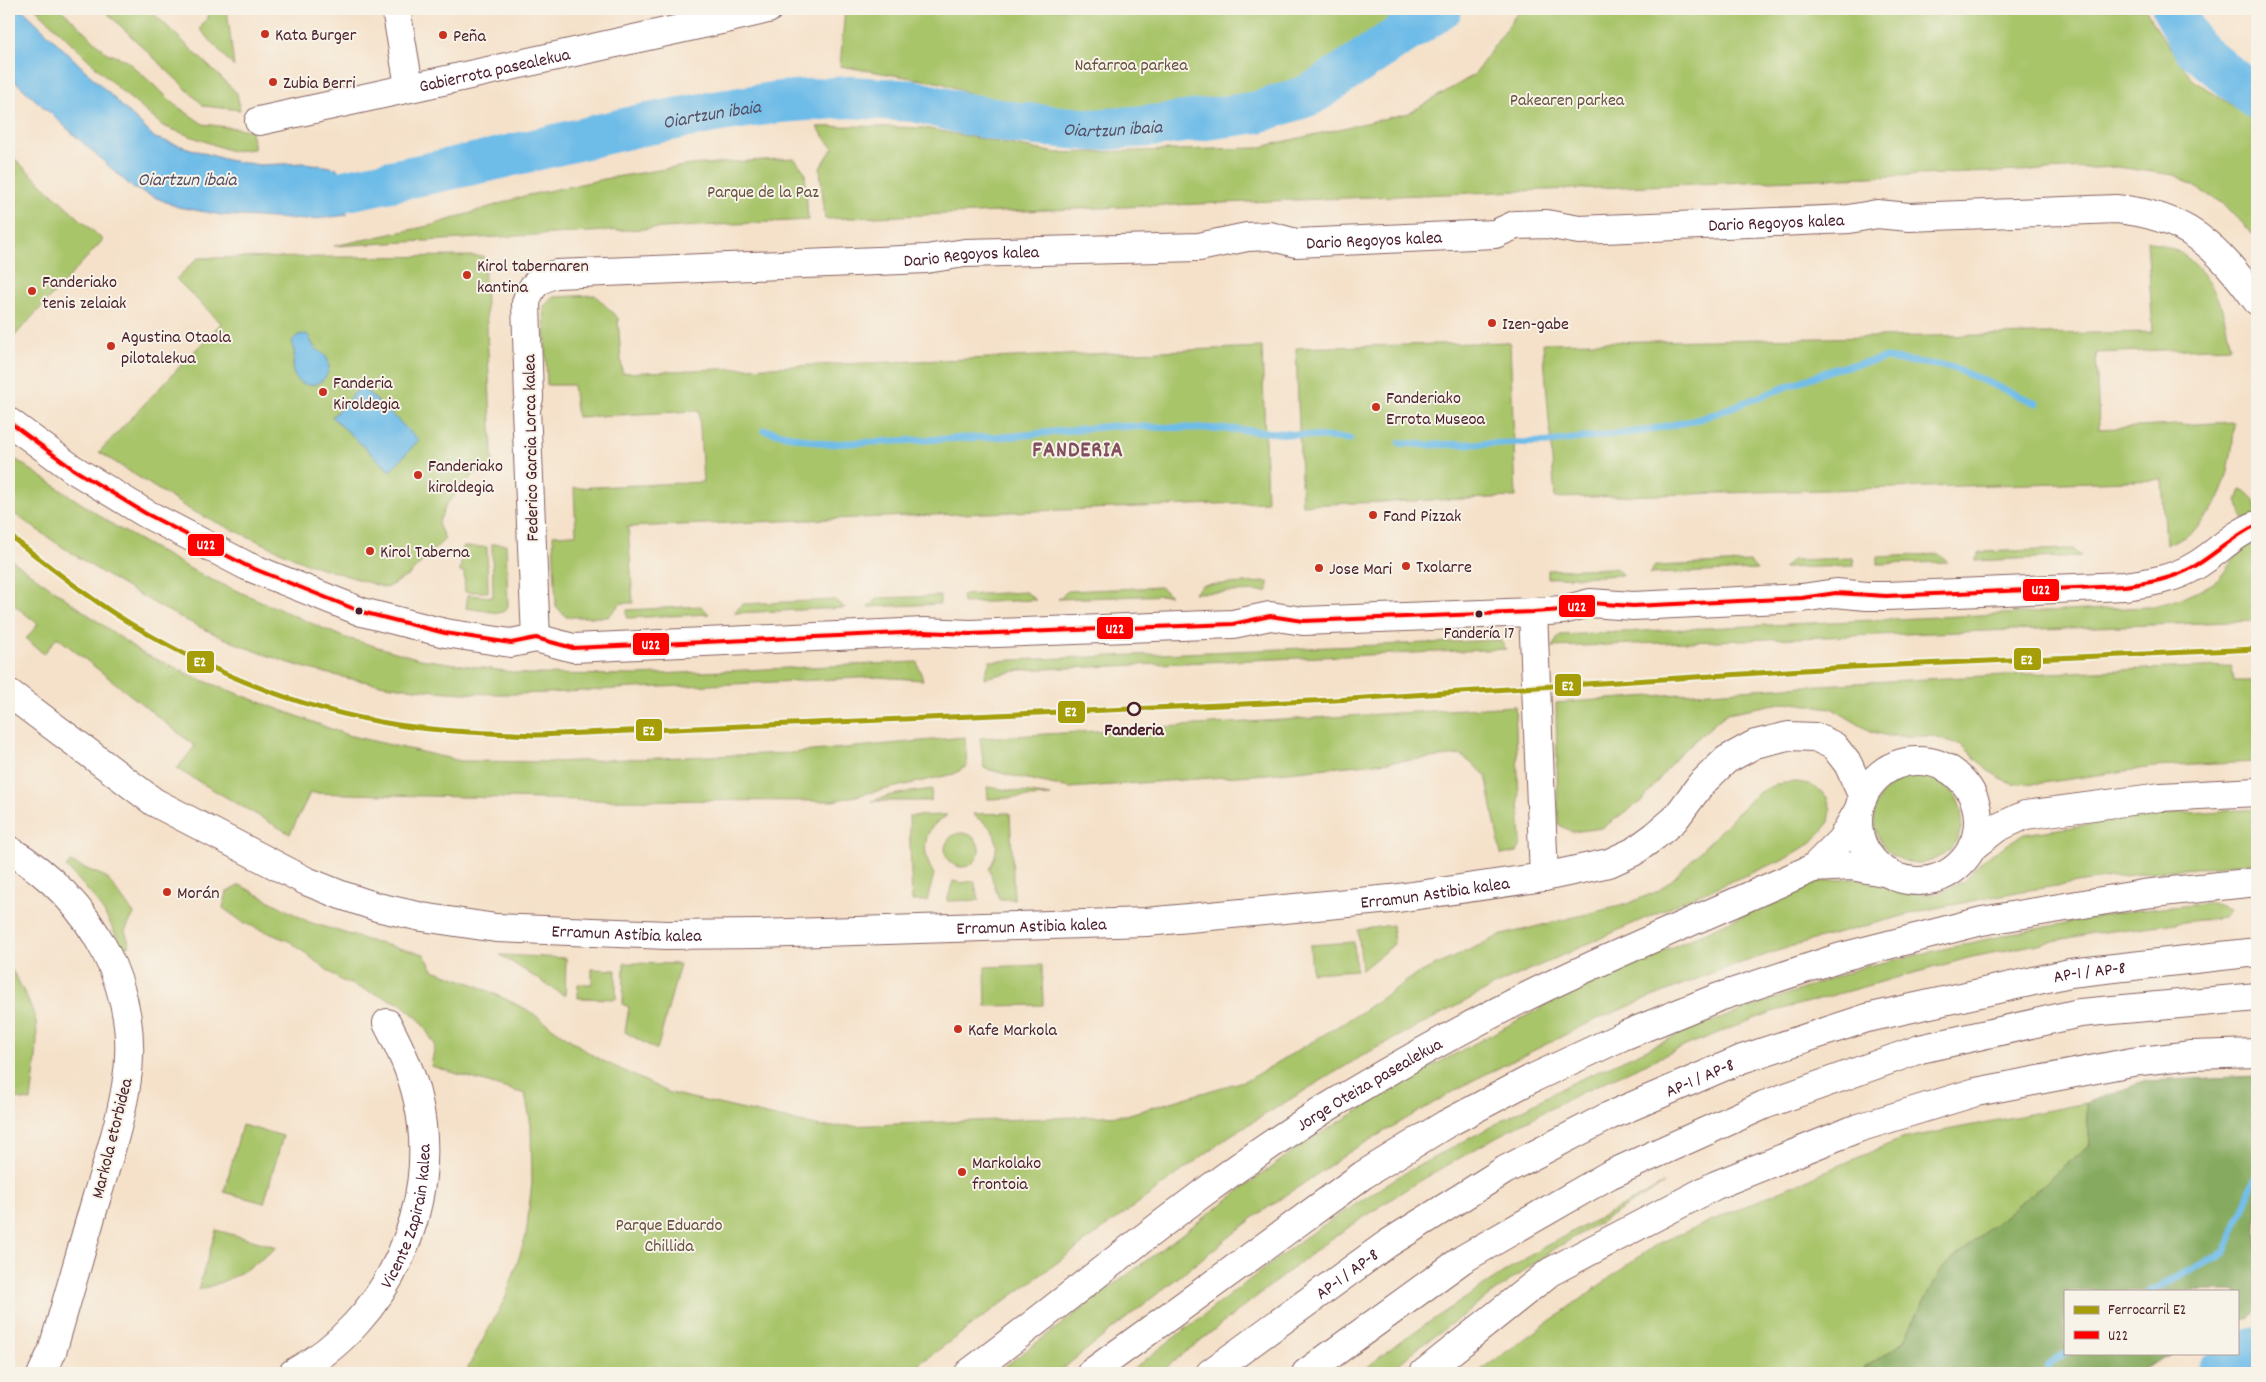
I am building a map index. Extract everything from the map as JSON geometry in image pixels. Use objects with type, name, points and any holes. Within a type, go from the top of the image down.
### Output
[{"type":"main road","points":[[396,9],[409,86]]},
{"type":"main road","name":"Gabierrota pasealekua","points":[[259,121],[737,13],[768,9]]},
{"type":"main road","name":"Dario Regoyos kalea","points":[[556,274],[926,259],[965,253],[1199,247],[1247,237],[1270,236],[1296,243],[1495,234],[1515,225],[1546,224],[1579,230],[1849,219],[1877,214],[1909,217],[2116,208],[2140,211],[2189,229],[2211,246],[2257,300]]},
{"type":"main road","name":"Federico Garcia Lorca kalea","points":[[536,638],[526,409],[529,386],[526,303],[536,283],[556,274]]},
{"type":"main road","points":[[9,422],[72,469],[145,514],[247,566],[362,612],[426,628],[511,643],[536,638],[573,648],[924,632],[970,634],[1233,624],[1270,616],[1303,621],[1532,612],[1563,610],[1590,603],[1633,606],[1802,598],[1836,593],[1886,596],[2149,583],[2195,566],[2242,531],[2257,525]]},
{"type":"main road","points":[[1532,612],[1544,877]]},
{"type":"main road","name":"Erramun Astibia kalea","points":[[9,693],[154,802],[306,881],[341,896],[377,907],[459,924],[587,933],[667,935],[768,934],[1146,922],[1391,899],[1544,877],[1609,863],[1633,852],[1655,836],[1674,819],[1713,771],[1726,760],[1755,744],[1788,736],[1805,735],[1825,741],[1842,754],[1873,763],[1905,762]]},
{"type":"main road","name":"Erramun Astibia kalea","points":[[1842,754],[1854,774],[1861,803]]},
{"type":"main road","points":[[1905,762],[1931,762],[1944,767],[1960,778],[1971,793],[1976,806],[1977,834],[1965,859],[1955,869],[1930,880],[1902,879],[1889,873],[1877,864],[1864,846],[1858,824],[1861,803],[1870,785],[1892,767],[1905,762]]},
{"type":"main road","points":[[1972,847],[1997,828],[2025,815],[2160,797],[2254,792]]},
{"type":"main road","points":[[1971,793],[1997,807],[2025,815]]},
{"type":"main road","name":"Jorge Oteiza pasealekua","points":[[1814,868],[1841,840],[1861,803]]},
{"type":"main road","name":"Markola etorbidea","points":[[9,850],[51,879],[89,922],[109,958],[118,983],[128,1034],[127,1077],[121,1111],[52,1352],[42,1373]]},
{"type":"main road","name":"Jorge Oteiza pasealekua","points":[[969,1373],[1257,1154],[1399,1065],[1472,1024],[1547,987],[1814,868],[1851,866],[1889,873]]},
{"type":"main road","points":[[1091,1373],[1363,1175],[1446,1124],[1531,1079],[1614,1040],[1719,997],[1841,957],[1982,921],[2143,894],[2257,882]]},
{"type":"main road","name":"AP-1 / AP-8","points":[[1210,1373],[1387,1244],[1505,1170],[1609,1116],[1742,1059],[1867,1018],[2070,973],[2245,952]]},
{"type":"main road","points":[[1306,1373],[1463,1259],[1609,1175],[1764,1105],[1920,1049],[2080,1013],[2257,996]]},
{"type":"main road","name":"Vicente Zapirain kalea","points":[[293,1373],[326,1352],[366,1313],[396,1265],[408,1240],[416,1213],[423,1157],[419,1110],[410,1074],[400,1048],[387,1023]]},
{"type":"main road","points":[[1424,1373],[1550,1272],[1716,1185],[1858,1128],[1976,1092],[2132,1062],[2192,1055],[2257,1053]]},
{"type":"main road","points":[[1106,1373],[1187,1302]]},
{"type":"main road","points":[[1223,1373],[1261,1337]]},
{"type":"green space","points":[[36,9],[61,9],[107,53],[126,60],[178,107],[203,124],[251,130],[254,149],[231,151],[163,126],[119,89]]},
{"type":"green space","points":[[103,9],[149,9],[237,93],[240,110],[204,106]]},
{"type":"green space","points":[[213,9],[227,9],[234,67],[200,29]]},
{"type":"green space","name":"Nafarroa parkea","points":[[845,9],[1422,9],[1381,42],[1285,97],[1209,112],[1127,118],[1052,117],[997,104],[942,83],[840,66]]},
{"type":"green space","name":"Pakearen parkea","points":[[1520,9],[2145,9],[2192,79],[2257,122],[2257,238],[2225,205],[2175,175],[2117,167],[825,219],[820,168],[833,148],[817,127],[924,128],[1056,153],[1256,148],[1409,113],[1474,75]]},
{"type":"green space","name":"Fanderiako tenis zelaiak","points":[[9,154],[103,240],[9,342]]},
{"type":"green space","name":"Parque de la Paz","points":[[794,158],[805,172],[808,220],[334,246],[433,225],[524,196],[609,178],[690,165]]},
{"type":"green space","points":[[2147,240],[2177,251],[2189,259],[2208,280],[2225,319],[2230,347],[2096,353],[2099,429],[2234,422],[2229,468],[2219,498],[2202,523],[2187,535],[2166,545],[2162,480],[1555,498],[1543,343],[2153,332]]},
{"type":"green space","name":"Fanderia Kiroldegia","points":[[484,256],[493,473],[475,473],[446,505],[438,524],[445,539],[409,575],[386,588],[306,563],[192,511],[99,452],[221,323],[176,279],[198,258]]},
{"type":"green space","points":[[595,295],[618,318],[622,373],[1262,347],[1267,502],[628,527],[633,603],[621,603],[608,617],[566,617],[556,606],[553,535],[576,534],[574,488],[703,482],[699,411],[577,417],[573,385],[547,385],[544,306],[553,297]]},
{"type":"green space","points":[[1510,342],[1516,497],[1302,505],[1296,348]]},
{"type":"green space","points":[[9,455],[118,528],[203,576],[343,637],[420,659],[526,674],[638,675],[917,662],[923,680],[878,677],[507,694],[462,693],[418,689],[373,683],[329,674],[286,662],[202,628],[122,585],[46,536],[9,510]]},
{"type":"green space","points":[[2241,489],[2253,500],[2257,516],[2244,520],[2237,501]]},
{"type":"green space","points":[[2257,542],[2257,621],[1552,647],[1560,635],[2148,607],[2181,598],[2213,583],[2224,573],[2244,548]]},
{"type":"green space","points":[[492,544],[506,544],[508,606],[505,611],[499,613],[466,608],[468,595],[493,597]]},
{"type":"green space","points":[[463,547],[487,547],[488,592],[465,592],[464,572],[460,572]]},
{"type":"green space","points":[[2073,549],[2081,556],[1975,561],[1980,552]]},
{"type":"green space","points":[[1939,554],[1948,562],[1878,564],[1878,557]]},
{"type":"green space","points":[[9,558],[142,653],[204,681],[347,735],[461,761],[551,762],[791,753],[965,737],[967,766],[954,774],[833,801],[583,800],[310,793],[290,834],[177,769],[195,746],[57,637],[44,654],[26,639],[38,624],[9,601]]},
{"type":"green space","points":[[1853,558],[1854,566],[1783,568],[1792,560]]},
{"type":"green space","points":[[1750,562],[1757,570],[1649,574],[1655,566]]},
{"type":"green space","points":[[1615,568],[1623,575],[1548,578],[1548,570]]},
{"type":"green space","points":[[1268,582],[1268,591],[1194,593],[1202,585]]},
{"type":"green space","points":[[1160,587],[1170,595],[1058,599],[1068,591]]},
{"type":"green space","points":[[1026,592],[1036,600],[963,603],[962,595]]},
{"type":"green space","points":[[940,596],[940,604],[868,607],[877,598]]},
{"type":"green space","points":[[835,600],[845,608],[734,613],[742,604]]},
{"type":"green space","points":[[701,606],[709,614],[627,618],[627,610]]},
{"type":"green space","points":[[1500,640],[1506,649],[1020,670],[984,678],[990,661]]},
{"type":"green space","points":[[2232,666],[2234,681],[2257,681],[2257,762],[2153,767],[2043,783],[2011,784],[1987,770],[1962,745],[1931,736],[1888,736],[1870,731],[1831,708],[1786,702],[1727,713],[1679,754],[1643,800],[1602,828],[1572,832],[1558,824],[1556,703],[1894,681]]},
{"type":"green space","points":[[1515,706],[1521,845],[1517,852],[1501,855],[1486,775],[1461,755],[1266,774],[1070,788],[984,768],[980,738]]},
{"type":"green space","points":[[1918,775],[1935,778],[1943,782],[1955,794],[1959,802],[1962,819],[1959,836],[1955,844],[1943,856],[1935,860],[1918,863],[1901,860],[1893,856],[1881,844],[1877,836],[1874,819],[1877,802],[1881,794],[1893,782],[1901,778]]},
{"type":"green space","name":"Parque Eduardo Chillida","points":[[1797,782],[1809,784],[1819,790],[1827,797],[1831,810],[1829,822],[1812,842],[1787,858],[1677,904],[1498,984],[1367,1053],[1231,1135],[907,1373],[465,1373],[506,1297],[526,1236],[532,1182],[531,1125],[525,1094],[431,1066],[435,1045],[420,1020],[401,1004],[340,980],[291,942],[244,923],[223,908],[227,892],[240,885],[309,922],[370,941],[424,954],[433,970],[476,985],[526,1009],[595,1057],[670,1093],[822,1127],[1126,1115],[1250,1079],[1360,1013],[1417,974],[1502,935],[1627,904],[1658,891],[1673,879],[1756,794],[1776,784]]},
{"type":"green space","points":[[987,787],[1051,796],[988,799]]},
{"type":"green space","points":[[932,789],[931,801],[872,801],[891,795]]},
{"type":"green space","points":[[2257,809],[2257,862],[2152,872],[2022,891],[1921,911],[1802,943],[1714,972],[1595,1020],[1470,1082],[1354,1149],[1257,1215],[1057,1373],[996,1373],[1297,1148],[1425,1070],[1567,994],[1818,882],[1858,878],[1909,894],[1938,894],[1964,881],[1984,859],[2024,834],[2155,815]]},
{"type":"green space","points":[[1010,813],[1014,899],[999,899],[989,869],[996,851],[996,839],[990,828],[973,814]]},
{"type":"green space","points":[[947,815],[931,830],[926,842],[926,855],[934,874],[927,901],[912,901],[909,816]]},
{"type":"green space","points":[[962,833],[974,838],[979,850],[974,862],[962,867],[950,862],[945,850],[950,838]]},
{"type":"green space","points":[[70,862],[106,877],[134,914],[125,931],[130,945],[121,948],[105,914],[84,886],[66,867]]},
{"type":"green space","points":[[953,881],[961,883],[974,881],[979,900],[947,901]]},
{"type":"green space","points":[[2212,903],[2230,909],[2224,917],[2089,934],[1972,957],[1772,1012],[1690,1044],[1584,1091],[1496,1137],[1408,1188],[1325,1243],[1159,1373],[1128,1373],[1304,1238],[1396,1178],[1568,1085],[1689,1030],[1863,967],[2006,935],[2122,912]]},
{"type":"green space","points":[[1392,925],[1394,944],[1362,970],[1358,930]]},
{"type":"green space","points":[[1354,942],[1356,970],[1312,973],[1310,945]]},
{"type":"green space","points":[[500,955],[566,958],[565,996]]},
{"type":"green space","points":[[624,963],[680,964],[657,1050],[625,1032],[629,1007],[623,1004]]},
{"type":"green space","points":[[9,965],[28,1001],[36,1022],[37,1051],[31,1101],[9,1098]]},
{"type":"green space","points":[[1042,965],[1043,1005],[986,1006],[985,967]]},
{"type":"green space","points":[[592,969],[616,970],[616,999],[578,998],[578,984],[592,984]]},
{"type":"green space","points":[[2257,1076],[2257,1308],[2249,1317],[2238,1322],[2238,1290],[2064,1290],[2064,1354],[2172,1354],[2134,1373],[1857,1373],[1902,1343],[1942,1268],[2090,1145],[2086,1103],[2146,1081]]},
{"type":"green space","points":[[2086,1103],[2090,1145],[1942,1268],[1902,1343],[1857,1373],[1477,1373],[1657,1244],[1901,1139]]},
{"type":"green space","points":[[242,1125],[283,1136],[264,1203],[224,1192]]},
{"type":"green space","points":[[1664,1184],[1551,1251],[1419,1347],[1388,1373],[1360,1373],[1399,1342],[1540,1249]]},
{"type":"green space","points":[[216,1230],[277,1247],[240,1273],[198,1290]]},
{"type":"water","name":"Oiartzun ibaia","points":[[9,9],[22,9],[155,138],[227,160],[260,165],[305,163],[337,168],[347,215],[307,220],[222,215],[178,207],[133,188],[9,76]]},
{"type":"water","points":[[307,334],[315,348],[326,357],[329,368],[323,380],[311,385],[299,381],[294,375],[293,370],[294,353],[292,341],[298,335]]},
{"type":"water","points":[[361,386],[419,440],[390,471],[332,417]]},
{"type":"waterway","name":"Oiartzun ibaia","points":[[284,195],[306,196],[343,191],[483,162],[637,126],[780,102],[849,97],[914,101],[966,114],[1017,123],[1093,130],[1162,125],[1258,112],[1310,95],[1441,9]]},
{"type":"waterway","name":"Oiartzun ibaia","points":[[2173,9],[2194,47],[2257,99]]},
{"type":"waterway","points":[[1400,443],[1427,445],[1548,442],[1643,431],[1700,419],[1834,369],[1886,358],[1951,367],[2036,403]]},
{"type":"waterway","points":[[764,430],[826,444],[1015,436],[1111,426],[1230,429],[1350,439]]},
{"type":"waterway","points":[[2151,1290],[2225,1253],[2257,1174]]},
{"type":"waterway","name":"Oiartzun ibaia","points":[[2218,1373],[2257,1347]]},
{"type":"waterway","points":[[2047,1373],[2048,1365],[2064,1354]]},
{"type":"rail line","name":"E2","points":[[9,535],[74,586],[115,614],[181,652],[251,684],[323,709],[360,718],[398,725],[486,733],[538,735],[1334,700],[1852,667],[2257,649]]},
{"type":"transit line","name":"U22","points":[[9,422],[73,469],[145,513],[247,566],[362,612],[445,633],[511,643],[536,638],[573,648],[924,632],[970,634],[1233,624],[1270,616],[1303,621],[1533,612],[1563,610],[1590,603],[1633,606],[1802,598],[1836,593],[1886,596],[2124,586],[2161,580],[2187,570],[2257,525]]},
{"type":"place","name":"Kata Burger","points":[[265,34]]},
{"type":"place","name":"Peña","points":[[443,35]]},
{"type":"place","name":"Zubia Berri","points":[[273,82]]},
{"type":"place","name":"Kirol tabernaren kantina","points":[[467,275]]},
{"type":"place","name":"Fanderiako tenis zelaiak","points":[[32,291]]},
{"type":"place","name":"Izen-gabe","points":[[1492,323]]},
{"type":"place","name":"Agustina Otaola pilotalekua","points":[[111,346]]},
{"type":"place","name":"Fanderia Kiroldegia","points":[[323,392]]},
{"type":"place","name":"Fanderiako Errota Museoa","points":[[1376,407]]},
{"type":"place","name":"Fanderiako kiroldegia","points":[[418,475]]},
{"type":"place","name":"Fand Pizzak","points":[[1373,515]]},
{"type":"place","name":"Kirol Taberna","points":[[370,551]]},
{"type":"place","name":"Txolarre","points":[[1406,566]]},
{"type":"place","name":"Jose Mari","points":[[1319,568]]},
{"type":"place","name":"Fandería 17","points":[[1479,614]]},
{"type":"place","name":"Fanderia","points":[[1134,709]]},
{"type":"place","name":"Morán","points":[[167,892]]},
{"type":"place","name":"Kafe Markola","points":[[958,1029]]},
{"type":"place","name":"Markolako frontoia","points":[[962,1172]]},
{"type":"district","name":"FANDERIA","points":[[1078,448]]}]
